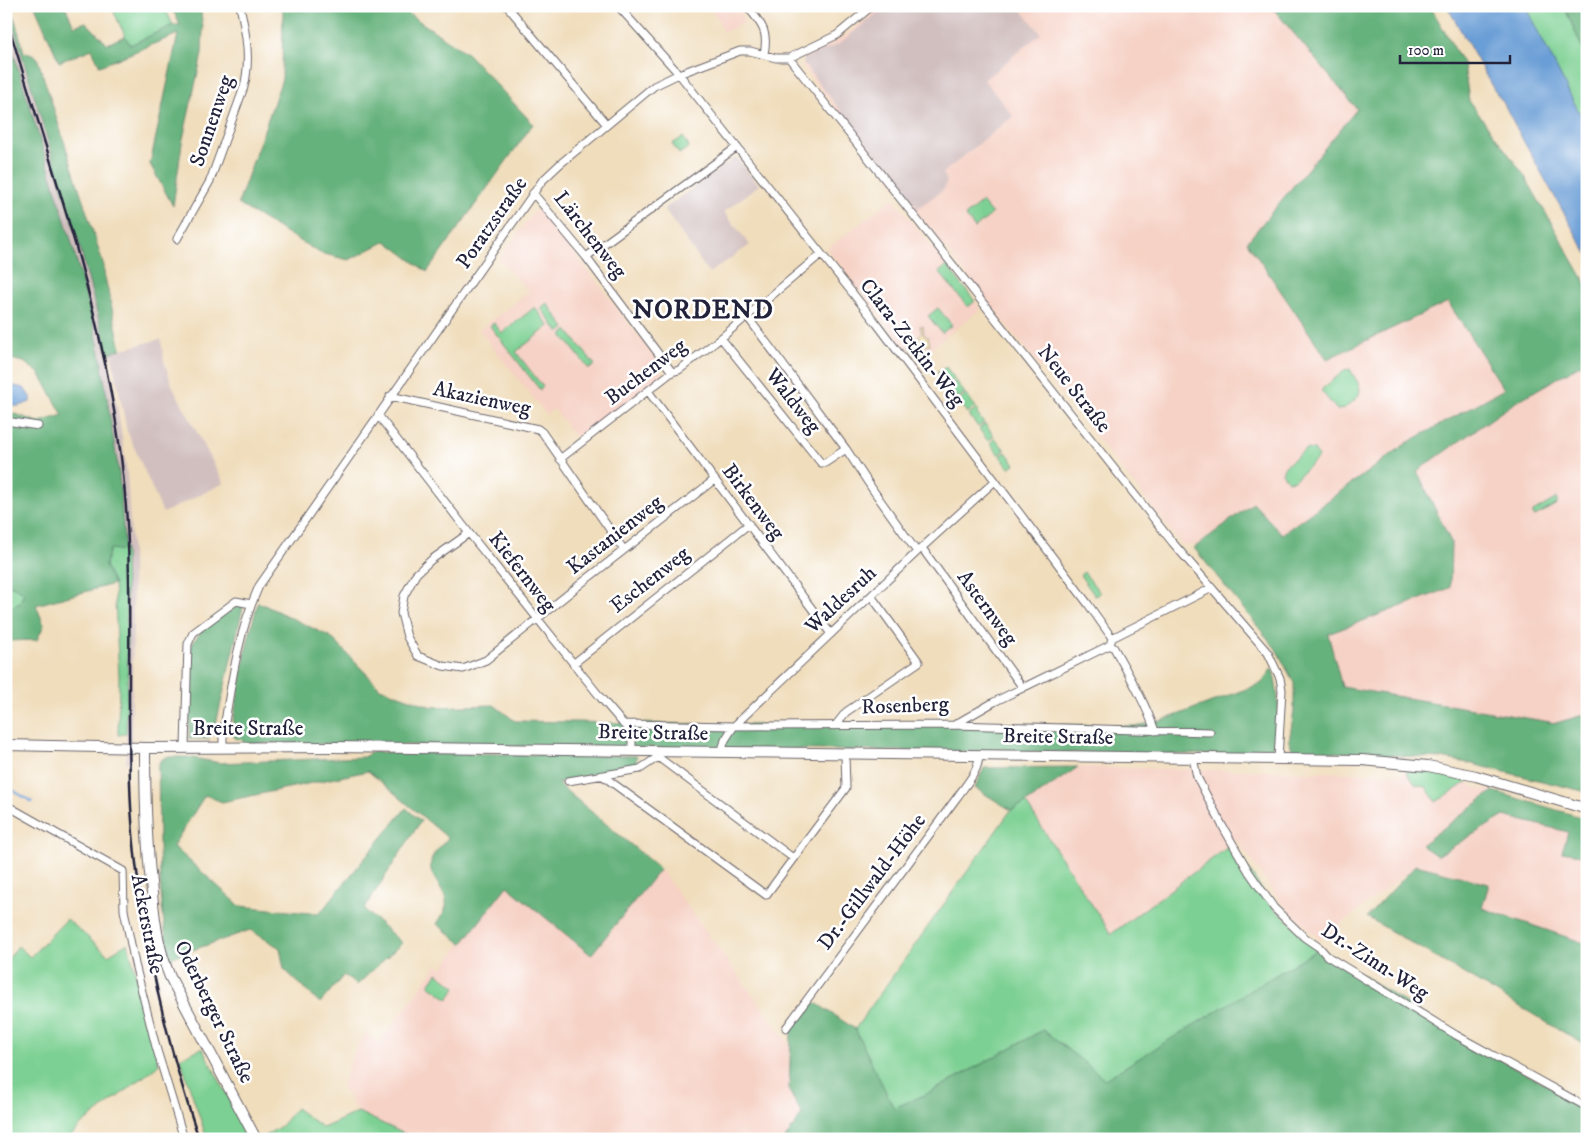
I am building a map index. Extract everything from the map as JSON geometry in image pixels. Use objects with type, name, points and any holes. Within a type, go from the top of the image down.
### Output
[{"type":"main road","name":"Breite Straße","points":[[6,745],[144,748],[632,751],[658,755],[721,753],[1362,760],[1428,766],[1476,776],[1587,809]]},
{"type":"main road","name":"Oderberger Straße","points":[[144,748],[145,822],[154,910],[161,954],[170,977],[256,1139]]},
{"type":"street","name":"Sonnenweg","points":[[177,239],[210,181],[247,75],[247,39],[240,6]]},
{"type":"street","points":[[507,6],[607,125]]},
{"type":"street","name":"Clara-Zetkin-Weg","points":[[618,6],[679,74],[883,332],[1088,604],[1111,641],[1149,713],[1155,731]]},
{"type":"street","points":[[747,6],[766,33],[767,41],[764,54]]},
{"type":"street","points":[[789,58],[838,35],[872,6]]},
{"type":"street","name":"Poratzstraße","points":[[222,748],[238,648],[250,604],[259,586],[533,193],[552,171],[654,86],[679,74],[740,51],[750,51],[776,58],[789,58]]},
{"type":"street","name":"Neue Straße","points":[[789,58],[1110,464],[1268,653],[1277,670],[1282,690],[1278,759]]},
{"type":"street","points":[[586,257],[737,147]]},
{"type":"street","name":"Lärchenweg","points":[[533,193],[586,257],[672,372]]},
{"type":"street","name":"Buchenweg","points":[[560,459],[672,372],[679,370],[720,338],[821,254]]},
{"type":"street","name":"Waldweg","points":[[746,315],[846,449],[873,490],[920,550]]},
{"type":"street","name":"Waldweg","points":[[720,338],[821,463],[825,463],[846,449]]},
{"type":"street","name":"Birkenweg","points":[[648,391],[831,634]]},
{"type":"street","name":"Akazienweg","points":[[390,396],[538,429],[542,432],[624,550]]},
{"type":"street","name":"Kiefernweg","points":[[378,415],[573,664],[632,734],[632,751]]},
{"type":"street","points":[[6,421],[38,426]]},
{"type":"street","name":"Kastanienweg","points":[[538,619],[714,480]]},
{"type":"street","name":"Waldesruh","points":[[721,753],[725,740],[734,726],[995,481]]},
{"type":"street","name":"Eschenweg","points":[[573,664],[749,524]]},
{"type":"street","points":[[469,533],[431,560],[416,574],[404,596],[402,613],[407,636],[418,656],[443,666],[463,669],[474,666],[486,660],[538,619]]},
{"type":"street","name":"Asternweg","points":[[920,550],[1023,688]]},
{"type":"street","name":"Rosenberg","points":[[624,724],[835,726],[954,724],[1212,588]]},
{"type":"street","points":[[835,726],[846,712],[918,662],[872,596]]},
{"type":"street","points":[[185,747],[188,644],[193,633],[236,602],[250,604]]},
{"type":"street","points":[[954,724],[1210,732]]},
{"type":"street","points":[[603,776],[766,895],[846,788],[845,754]]},
{"type":"street","points":[[568,781],[640,769],[658,755],[793,858]]},
{"type":"street","name":"Dr.-Gillwald-Höhe","points":[[786,1028],[971,777],[979,762],[979,755]]},
{"type":"street","name":"Dr.-Zinn-Weg","points":[[1193,758],[1197,777],[1249,872],[1274,908],[1304,937],[1320,948],[1327,956],[1456,1035],[1587,1107]]},
{"type":"street","name":"Ackerstraße","points":[[6,805],[123,871],[124,910],[135,964],[156,1047],[184,1139]]},
{"type":"shaded area","points":[[6,6],[78,240],[98,312],[118,411],[127,473],[132,551],[131,763],[126,763],[128,675],[125,551],[119,475],[110,413],[91,313],[70,237],[6,29]]},
{"type":"shaded area","points":[[709,6],[738,6],[744,23],[723,32]]},
{"type":"shaded area","points":[[881,6],[1271,6],[1357,109],[1247,242],[1327,359],[1448,302],[1514,403],[1587,361],[1587,714],[1556,723],[1342,687],[1328,633],[1450,587],[1417,471],[1407,443],[1282,534],[1253,503],[1198,545],[1182,545],[802,66],[806,56],[845,36]]},
{"type":"shaded area","points":[[886,6],[1018,6],[1041,33],[984,80],[1013,116],[943,173],[947,181],[944,189],[918,208],[803,63],[804,59],[839,44]]},
{"type":"shaded area","points":[[736,157],[759,185],[724,212],[750,245],[709,273],[664,209]]},
{"type":"shaded area","points":[[893,198],[981,309],[915,361],[827,249]]},
{"type":"shaded area","points":[[535,210],[541,210],[660,364],[662,375],[579,442],[554,409],[546,414],[479,330],[529,292],[499,259]]},
{"type":"shaded area","points":[[161,339],[164,361],[172,385],[224,483],[163,513],[127,431],[111,352]]},
{"type":"shaded area","points":[[1078,767],[1415,774],[1461,780],[1476,788],[1493,791],[1422,844],[1438,856],[1504,816],[1569,832],[1562,852],[1587,856],[1587,944],[1481,908],[1489,884],[1417,865],[1320,940],[1282,904],[1237,840],[1111,934],[1026,803]]},
{"type":"shaded area","points":[[660,869],[791,1047],[789,1091],[802,1114],[785,1139],[410,1139],[410,1137],[358,1112],[342,1087],[353,1053],[366,1033],[379,1043],[437,965],[442,968],[507,885],[591,955]]},
{"type":"green space","points":[[7,6],[11,6],[24,52],[37,57],[104,266],[121,349],[108,354],[78,240]]},
{"type":"green space","points":[[35,6],[65,6],[74,26],[86,22],[107,44],[125,36],[130,45],[173,25],[180,25],[171,6],[200,6],[203,28],[202,54],[182,143],[173,206],[150,164],[178,34],[100,66],[92,49],[59,62]]},
{"type":"green space","points":[[111,6],[164,6],[173,25],[130,46]]},
{"type":"green space","points":[[283,6],[397,6],[468,54],[533,124],[427,272],[386,241],[349,260],[320,253],[238,204],[282,79]]},
{"type":"green space","points":[[1271,6],[1430,6],[1464,65],[1469,101],[1524,175],[1587,285],[1587,361],[1514,403],[1417,471],[1451,542],[1450,588],[1328,634],[1342,687],[1556,723],[1587,714],[1587,792],[1441,758],[1293,750],[1289,742],[1294,711],[1294,683],[1276,649],[1194,548],[1253,503],[1282,534],[1407,443],[1504,389],[1448,302],[1327,359],[1247,242],[1357,109]]},
{"type":"green space","points":[[1525,6],[1564,6],[1587,59],[1587,128]]},
{"type":"green space","points":[[1564,6],[1587,6],[1587,59]]},
{"type":"green space","points":[[6,29],[70,237],[91,313],[100,353],[119,474],[125,551],[110,549],[105,566],[114,584],[36,605],[44,625],[37,640],[6,641],[6,610],[20,603],[24,592],[6,583],[6,415],[8,412],[39,422],[63,415],[39,373],[24,362],[6,358]]},
{"type":"green space","points":[[683,137],[689,147],[679,154],[672,144]]},
{"type":"green space","points":[[982,202],[992,214],[975,228],[965,216]]},
{"type":"green space","points":[[947,266],[975,301],[968,307],[939,272]]},
{"type":"green space","points":[[547,303],[565,328],[559,333],[541,308]]},
{"type":"green space","points":[[535,307],[549,326],[516,352],[543,387],[540,390],[490,326],[494,323],[502,333]]},
{"type":"green space","points":[[938,308],[952,325],[942,333],[928,316]]},
{"type":"green space","points":[[567,330],[595,365],[589,369],[562,335]]},
{"type":"green space","points":[[946,367],[955,379],[947,385],[937,373]]},
{"type":"green space","points":[[1350,369],[1360,387],[1359,395],[1346,407],[1337,410],[1322,392],[1322,389],[1345,370]]},
{"type":"green space","points":[[956,381],[965,393],[957,399],[948,387]]},
{"type":"green space","points":[[966,395],[976,407],[967,413],[958,401]]},
{"type":"green space","points":[[977,409],[979,412],[977,414],[984,423],[978,427],[969,415]]},
{"type":"green space","points":[[985,424],[994,436],[988,441],[979,429]]},
{"type":"green space","points":[[995,438],[1005,450],[999,455],[990,443]]},
{"type":"green space","points":[[1306,449],[1314,450],[1318,456],[1317,459],[1294,480],[1288,481],[1282,473],[1284,467]]},
{"type":"green space","points":[[1006,452],[1015,464],[1009,468],[1000,456]]},
{"type":"green space","points":[[1557,498],[1557,504],[1535,516],[1533,515],[1533,512]]},
{"type":"green space","points":[[110,548],[125,551],[128,675],[126,734],[118,735],[119,677],[114,584],[105,566]]},
{"type":"green space","points":[[1084,572],[1100,593],[1095,596],[1080,575]]},
{"type":"green space","points":[[6,583],[24,592],[20,603],[6,610]]},
{"type":"green space","points":[[258,602],[331,637],[380,688],[432,707],[494,705],[515,721],[741,725],[964,723],[1135,726],[1161,721],[1262,683],[1272,668],[1278,697],[1279,723],[1275,743],[1271,749],[1252,755],[243,743],[243,740],[235,738],[233,734],[233,721],[248,640]]},
{"type":"green space","points":[[239,606],[243,607],[214,733],[208,739],[189,739],[191,647],[199,634],[211,622],[225,612]]},
{"type":"green space","points":[[370,752],[637,756],[636,763],[557,783],[660,869],[591,955],[507,886],[462,944],[437,924],[445,910],[446,903],[445,896],[431,871],[431,864],[434,854],[448,838],[368,771],[222,802],[205,795],[173,846],[240,906],[319,914],[406,808],[421,821],[364,909],[402,943],[357,985],[344,975],[320,1003],[284,969],[280,948],[250,930],[170,958],[162,911],[158,767],[160,761],[166,757],[188,757],[220,763],[365,757]]},
{"type":"green space","points":[[1078,767],[1026,803],[1011,810],[975,788],[984,768]]},
{"type":"green space","points":[[1410,768],[1466,778],[1467,782],[1436,802],[1426,787],[1416,785],[1406,772]]},
{"type":"green space","points":[[1493,791],[1587,819],[1587,856],[1562,852],[1568,832],[1504,816],[1437,856],[1421,845]]},
{"type":"green space","points":[[1026,803],[1111,934],[1232,844],[1274,908],[1320,948],[1104,1080],[1043,1030],[931,1092],[893,1109],[855,1029],[1011,810]]},
{"type":"green space","points":[[1416,865],[1489,884],[1482,908],[1587,944],[1587,1046],[1367,917]]},
{"type":"green space","points":[[67,919],[108,955],[128,943],[159,1065],[82,1124],[68,1139],[6,1139],[6,962],[18,946],[30,957]]},
{"type":"green space","points":[[1320,948],[1456,1035],[1587,1107],[1587,1124],[1578,1139],[785,1139],[802,1114],[789,1091],[791,1031],[813,1001],[855,1029],[894,1108],[931,1092],[1043,1030],[1105,1079]]},
{"type":"green space","points":[[437,973],[456,987],[448,999],[429,985]]},
{"type":"green space","points":[[202,1048],[251,1139],[207,1139],[180,1058]]},
{"type":"green space","points":[[296,1108],[323,1128],[358,1112],[411,1137],[410,1139],[260,1139],[281,1126]]},
{"type":"sand","points":[[920,326],[923,326],[924,335],[928,337],[930,344],[924,345],[920,339],[919,335],[922,333]]},
{"type":"sand","points":[[915,344],[918,347],[921,345],[923,347],[923,352],[917,359],[908,347]]},
{"type":"water","points":[[1447,6],[1525,6],[1587,128],[1587,254],[1503,102],[1494,90]]},
{"type":"water","points":[[10,385],[24,388],[31,398],[30,402],[21,406],[15,406],[6,402],[6,388]]},
{"type":"waterway","points":[[6,786],[32,802]]},
{"type":"railway","points":[[6,17],[75,243],[104,358],[115,415],[127,515],[129,765],[134,849],[154,975],[174,1058],[199,1139]]},
{"type":"district","name":"NORDEND","points":[[703,310]]}]
